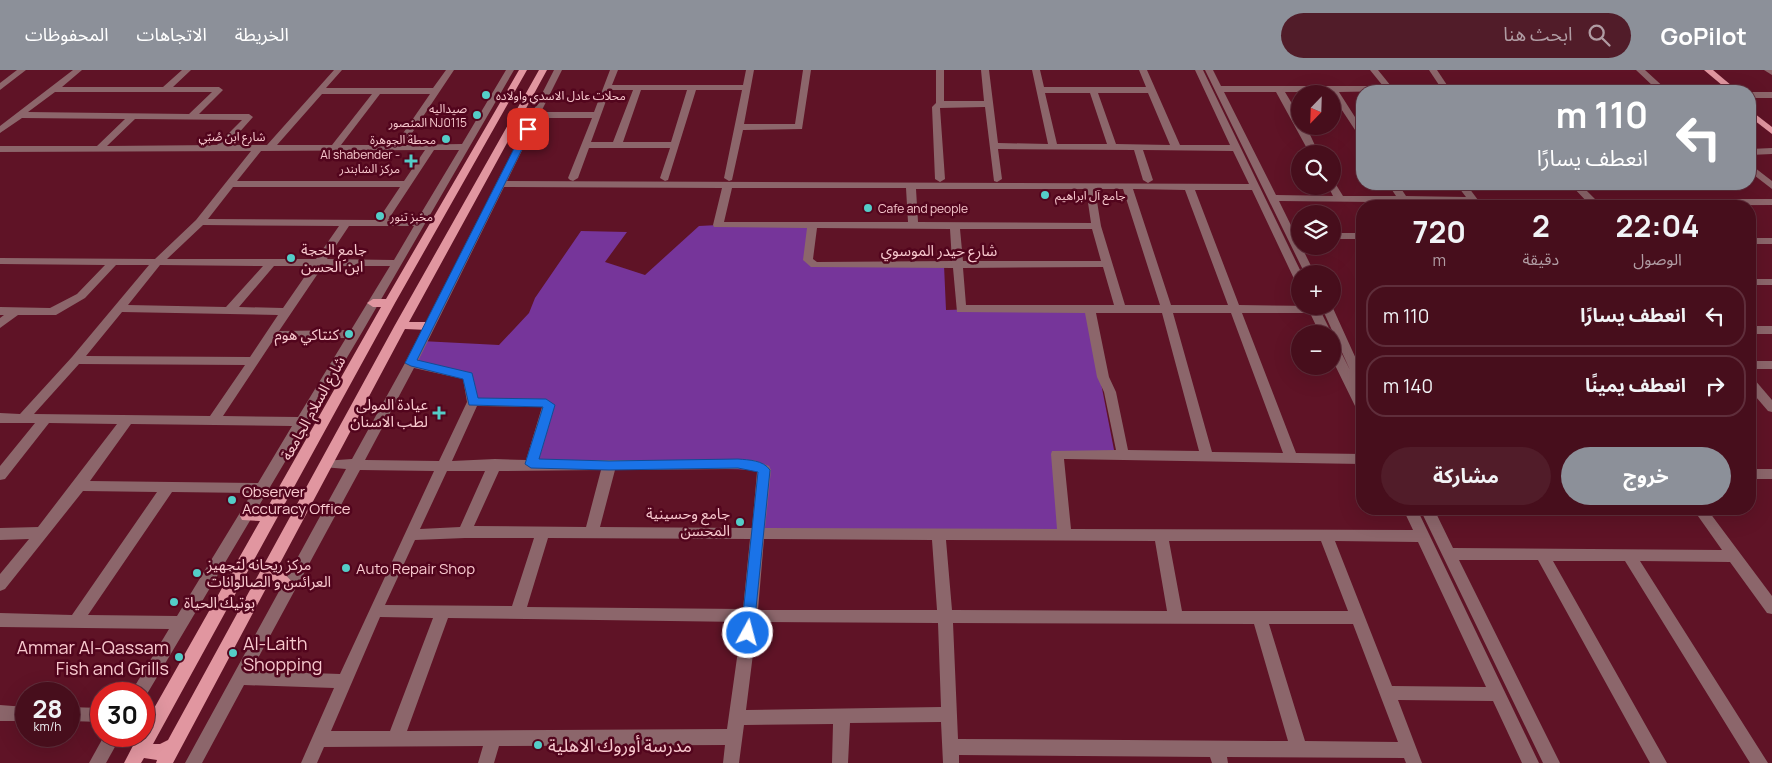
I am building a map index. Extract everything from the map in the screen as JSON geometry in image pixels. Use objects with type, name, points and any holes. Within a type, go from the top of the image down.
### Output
[{"type":"main road","name":"شارع السلام الجامعة","points":[[155,722],[464,171],[469,152],[523,70]]},
{"type":"main road","points":[[164,763],[328,464],[401,325],[543,70]]},
{"type":"main road","points":[[1697,70],[1716,85]]},
{"type":"main road","points":[[1708,70],[1727,85]]},
{"type":"main road","points":[[1756,109],[1772,122]]},
{"type":"main road","points":[[1756,118],[1772,131]]},
{"type":"main road","points":[[469,152],[480,159],[494,156]]},
{"type":"main road","points":[[464,171],[479,168],[486,172]]},
{"type":"main road","points":[[373,303],[389,303]]},
{"type":"main road","points":[[401,325],[428,326]]},
{"type":"main road","points":[[247,516],[272,515]]},
{"type":"main road","points":[[270,568],[289,586]]},
{"type":"main road","points":[[146,747],[149,752],[156,753],[174,745]]},
{"type":"main road","name":"شارع السلام الجامعة","points":[[132,763],[141,747]]},
{"type":"street","points":[[0,87],[22,70]]},
{"type":"street","points":[[0,130],[78,70]]},
{"type":"street","points":[[166,89],[187,70]]},
{"type":"street","points":[[24,418],[76,360],[157,262],[200,222],[230,184],[338,70]]},
{"type":"street","points":[[397,148],[450,70]]},
{"type":"street","points":[[145,682],[247,516],[420,223],[469,152],[510,70]]},
{"type":"street","points":[[537,80],[552,70]]},
{"type":"street","points":[[193,763],[411,363],[558,70]]},
{"type":"street","points":[[573,178],[614,70]]},
{"type":"street","points":[[750,70],[745,87],[740,127],[718,224],[1096,226]]},
{"type":"street","points":[[740,127],[799,127],[807,70]]},
{"type":"street","points":[[940,70],[940,104],[936,107],[940,179]]},
{"type":"street","points":[[985,70],[997,179]]},
{"type":"street","points":[[1036,70],[1053,146]]},
{"type":"street","points":[[1143,70],[1176,147]]},
{"type":"street","points":[[1199,70],[1292,265]]},
{"type":"street","points":[[1209,70],[1273,198],[1291,228]]},
{"type":"street","points":[[1374,70],[1386,85]]},
{"type":"street","points":[[1433,70],[1443,85]]},
{"type":"street","points":[[1640,70],[1657,85]]},
{"type":"street","points":[[1768,70],[1772,73]]},
{"type":"street","points":[[607,88],[745,87]]},
{"type":"street","points":[[618,145],[638,88]]},
{"type":"street","points":[[665,178],[692,88]]},
{"type":"street","points":[[54,89],[219,90],[193,115]]},
{"type":"street","points":[[1220,89],[1291,89]]},
{"type":"street","points":[[1279,89],[1291,110]]},
{"type":"street","points":[[1341,89],[1356,89]]},
{"type":"street","points":[[320,90],[436,90]]},
{"type":"street","points":[[1039,90],[1152,90]]},
{"type":"street","points":[[1093,90],[1112,147]]},
{"type":"street","points":[[334,148],[378,91]]},
{"type":"street","points":[[1756,95],[1772,95]]},
{"type":"street","points":[[1341,101],[1356,125]]},
{"type":"street","points":[[940,104],[989,104]]},
{"type":"street","points":[[19,115],[193,115],[249,117],[220,148]]},
{"type":"street","points":[[535,115],[596,115]]},
{"type":"street","points":[[99,149],[134,116]]},
{"type":"street","points":[[585,145],[675,145]]},
{"type":"street","points":[[993,146],[1237,148]]},
{"type":"street","points":[[1138,147],[1148,180]]},
{"type":"street","points":[[382,222],[431,148]]},
{"type":"street","name":"شارع ابن صُبّي","points":[[0,149],[431,148],[469,152]]},
{"type":"street","points":[[1756,152],[1772,151]]},
{"type":"street","points":[[1756,172],[1772,186]]},
{"type":"street","points":[[502,181],[573,178],[665,178],[728,182]]},
{"type":"street","points":[[502,181],[881,182],[997,179],[1148,180],[1254,184]]},
{"type":"street","points":[[881,182],[911,186],[1189,187],[1254,184]]},
{"type":"street","points":[[230,184],[407,184]]},
{"type":"street","points":[[911,186],[913,225]]},
{"type":"street","points":[[1090,186],[1096,226],[1121,310]]},
{"type":"street","points":[[1127,186],[1167,310],[1207,456]]},
{"type":"street","points":[[1189,187],[1291,458]]},
{"type":"street","points":[[1397,190],[1403,199]]},
{"type":"street","points":[[1581,190],[1591,200]]},
{"type":"street","points":[[1338,195],[1340,199]]},
{"type":"street","points":[[1273,198],[1421,200]]},
{"type":"street","points":[[1756,202],[1772,202]]},
{"type":"street","points":[[200,222],[420,223]]},
{"type":"street","points":[[214,420],[346,223]]},
{"type":"street","name":"شارع حيدر الموسوي","points":[[812,225],[808,260],[815,265],[1107,264]]},
{"type":"street","points":[[954,225],[961,309],[1167,310],[1291,308]]},
{"type":"street","points":[[1341,236],[1356,237]]},
{"type":"street","points":[[1756,241],[1772,241]]},
{"type":"street","points":[[0,261],[397,263]]},
{"type":"street","points":[[0,311],[52,312],[81,296],[113,262]]},
{"type":"street","points":[[230,310],[271,263]]},
{"type":"street","points":[[1756,282],[1772,282]]},
{"type":"street","points":[[120,308],[286,312]]},
{"type":"street","points":[[1090,310],[1103,377],[1110,392],[1123,455]]},
{"type":"street","points":[[0,324],[14,312]]},
{"type":"street","points":[[1331,315],[1356,361]]},
{"type":"street","points":[[1756,330],[1772,330]]},
{"type":"street","points":[[270,335],[355,334]]},
{"type":"street","points":[[76,360],[253,361]]},
{"type":"street","points":[[309,763],[375,611],[441,466],[473,402],[468,376],[411,363]]},
{"type":"street","points":[[1341,365],[1356,396]]},
{"type":"street","points":[[1756,366],[1772,365]]},
{"type":"street","points":[[1756,389],[1772,408]]},
{"type":"street","points":[[473,402],[546,403],[549,405],[531,464]]},
{"type":"street","points":[[0,418],[301,422]]},
{"type":"street","points":[[3,468],[45,419]]},
{"type":"street","points":[[0,585],[79,486],[127,420]]},
{"type":"street","points":[[1065,536],[1057,454],[1356,459]]},
{"type":"street","points":[[328,464],[441,466],[495,464],[609,466],[754,465],[764,470],[750,616],[731,763]]},
{"type":"street","points":[[465,532],[495,464]]},
{"type":"street","points":[[591,534],[609,466]]},
{"type":"street","points":[[1756,474],[1772,474]]},
{"type":"street","points":[[79,486],[263,488]]},
{"type":"street","points":[[76,621],[168,487]]},
{"type":"street","points":[[1413,515],[1531,763]]},
{"type":"street","points":[[1430,515],[1552,763]]},
{"type":"street","points":[[1704,515],[1772,608]]},
{"type":"street","points":[[411,535],[465,532],[542,534],[1423,536]]},
{"type":"street","points":[[0,534],[42,533]]},
{"type":"street","points":[[517,614],[542,534]]},
{"type":"street","points":[[939,535],[945,616],[951,755],[1218,756],[1299,750],[1411,756],[1388,692],[1375,668],[1326,536]]},
{"type":"street","points":[[1161,536],[1176,617]]},
{"type":"street","points":[[1449,554],[1734,556]]},
{"type":"street","points":[[1542,554],[1659,763]]},
{"type":"street","points":[[1628,554],[1760,763]]},
{"type":"street","points":[[375,611],[750,616],[1357,618]]},
{"type":"street","points":[[396,738],[442,613]]},
{"type":"street","points":[[1260,618],[1299,750]]},
{"type":"street","points":[[0,620],[181,622]]},
{"type":"street","points":[[238,678],[344,681]]},
{"type":"street","points":[[1388,692],[1498,694]]},
{"type":"street","points":[[0,713],[15,714]]},
{"type":"street","points":[[737,718],[949,714]]},
{"type":"street","points":[[840,763],[842,715]]},
{"type":"street","points":[[320,739],[735,736]]},
{"type":"street","points":[[486,763],[493,739]]},
{"type":"street","points":[[97,763],[106,747]]},
{"type":"shaded area","points":[[812,225],[808,260],[815,265],[944,265],[946,310],[1086,306],[1115,455],[1057,454],[1065,536],[759,534],[764,470],[531,464],[549,405],[473,402],[468,376],[411,363],[421,341],[499,345],[529,313],[535,298],[581,231],[627,232],[605,262],[645,275],[699,226]]},
{"type":"place","name":"محلات عادل الاسدي واولاده","points":[[486,95]]},
{"type":"place","name":"صيداليه المنصور NJ0115","points":[[477,115]]},
{"type":"place","name":"محطة الجوهرة","points":[[446,139]]},
{"type":"place","name":"Al shabender - مركز الشابندر","points":[[411,161]]},
{"type":"place","name":"جامع آل ابراهيم","points":[[1045,195]]},
{"type":"place","name":"Cafe and people","points":[[868,208]]},
{"type":"place","name":"مخبز تنور","points":[[380,216]]},
{"type":"place","name":"جامع الحجة ابن الحسن","points":[[291,258]]},
{"type":"place","name":"كنتاكي هوم","points":[[349,334]]},
{"type":"place","name":"عيادة المولى لطب الاسنان","points":[[439,413]]},
{"type":"place","name":"Observer Accuracy Office","points":[[232,500]]},
{"type":"place","name":"جامع وحسينية المحسن","points":[[740,522]]},
{"type":"place","name":"Auto Repair Shop","points":[[346,568]]},
{"type":"place","name":"مركز ريحانه لتجهيز العرائس و الصالوانات","points":[[197,573]]},
{"type":"place","name":"بوتيك الحياة","points":[[174,602]]},
{"type":"place","name":"Al-Laith Shopping","points":[[233,653]]},
{"type":"place","name":"Ammar Al-Qassam Fish and Grills","points":[[179,657]]},
{"type":"place","name":"مدرسة أوروك الاهلية","points":[[538,745]]},
{"type":"route","points":[[528,129],[411,363],[468,376],[473,402],[546,403],[549,405],[531,464],[609,466],[738,464],[754,465],[764,470],[748,633]]}]
